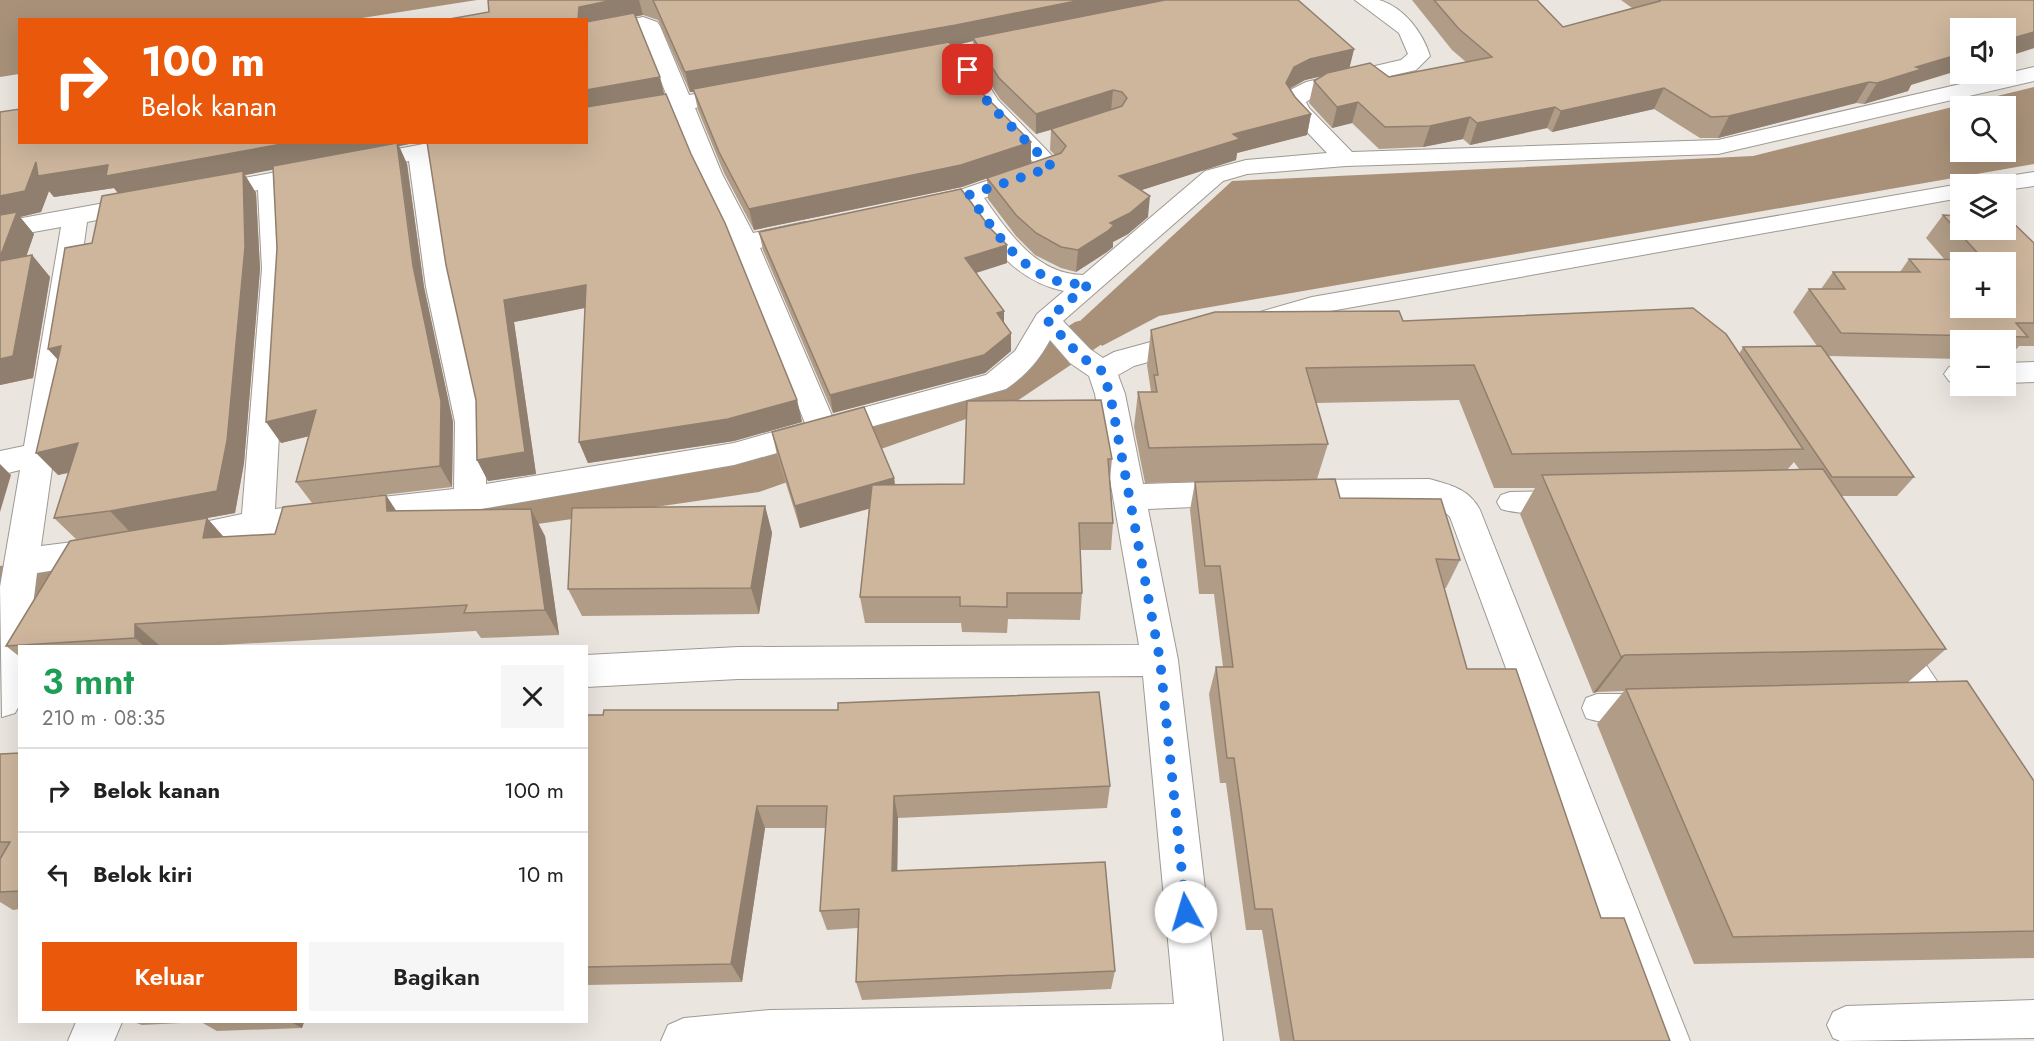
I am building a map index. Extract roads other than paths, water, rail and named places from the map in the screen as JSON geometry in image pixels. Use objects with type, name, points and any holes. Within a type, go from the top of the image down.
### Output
[{"type":"street","points":[[1346,159],[1300,111],[1295,102],[1300,94],[1314,87],[1407,66],[1419,57],[1417,40],[1401,22],[1365,0]]},
{"type":"street","points":[[588,35],[643,23],[650,26],[680,104],[710,174],[745,243],[823,430]]},
{"type":"street","points":[[934,57],[980,49]]},
{"type":"street","points":[[902,209],[969,195],[1052,167],[1040,143],[989,104],[957,53]]},
{"type":"street","points":[[23,567],[258,524],[470,499],[734,454],[996,382],[1015,369],[1050,323],[1089,284],[1214,176],[1246,167],[1346,159],[1718,147],[2034,74]]},
{"type":"street","points":[[588,122],[761,89]]},
{"type":"street","points":[[0,230],[466,144]]},
{"type":"street","points":[[420,153],[440,287],[470,422],[470,499]]},
{"type":"street","points":[[258,524],[275,269],[270,179]]},
{"type":"street","points":[[2016,182],[2034,179]]},
{"type":"street","points":[[1091,364],[1124,359],[1312,306],[1950,193]]},
{"type":"street","points":[[969,195],[1003,240],[1034,269],[1061,282],[1089,284]]},
{"type":"street","points":[[7,701],[12,621],[23,567],[40,454],[48,379],[75,217]]},
{"type":"street","points":[[745,243],[835,224]]},
{"type":"street","points":[[684,1041],[770,1033],[1199,1034],[1160,660],[1110,394],[1091,364],[1050,323]]},
{"type":"street","points":[[2016,373],[2034,372]]},
{"type":"street","points":[[0,463],[40,454]]},
{"type":"street","points":[[1130,497],[1429,491],[1450,498],[1461,506],[1667,1041]]},
{"type":"street","points":[[588,671],[738,663],[1160,660]]},
{"type":"street","points":[[91,1041],[99,1023]]},
{"type":"lane","points":[[1510,502],[1592,500]]},
{"type":"lane","points":[[1883,623],[1952,730]]},
{"type":"lane","points":[[1897,702],[1933,701]]},
{"type":"lane","points":[[1597,708],[1669,707]]},
{"type":"lane","points":[[1846,1026],[2034,1019]]},
{"type":"waterway","points":[[441,519],[759,474],[1001,390],[1090,332]]},
{"type":"waterway","points":[[0,587],[115,566]]}]
